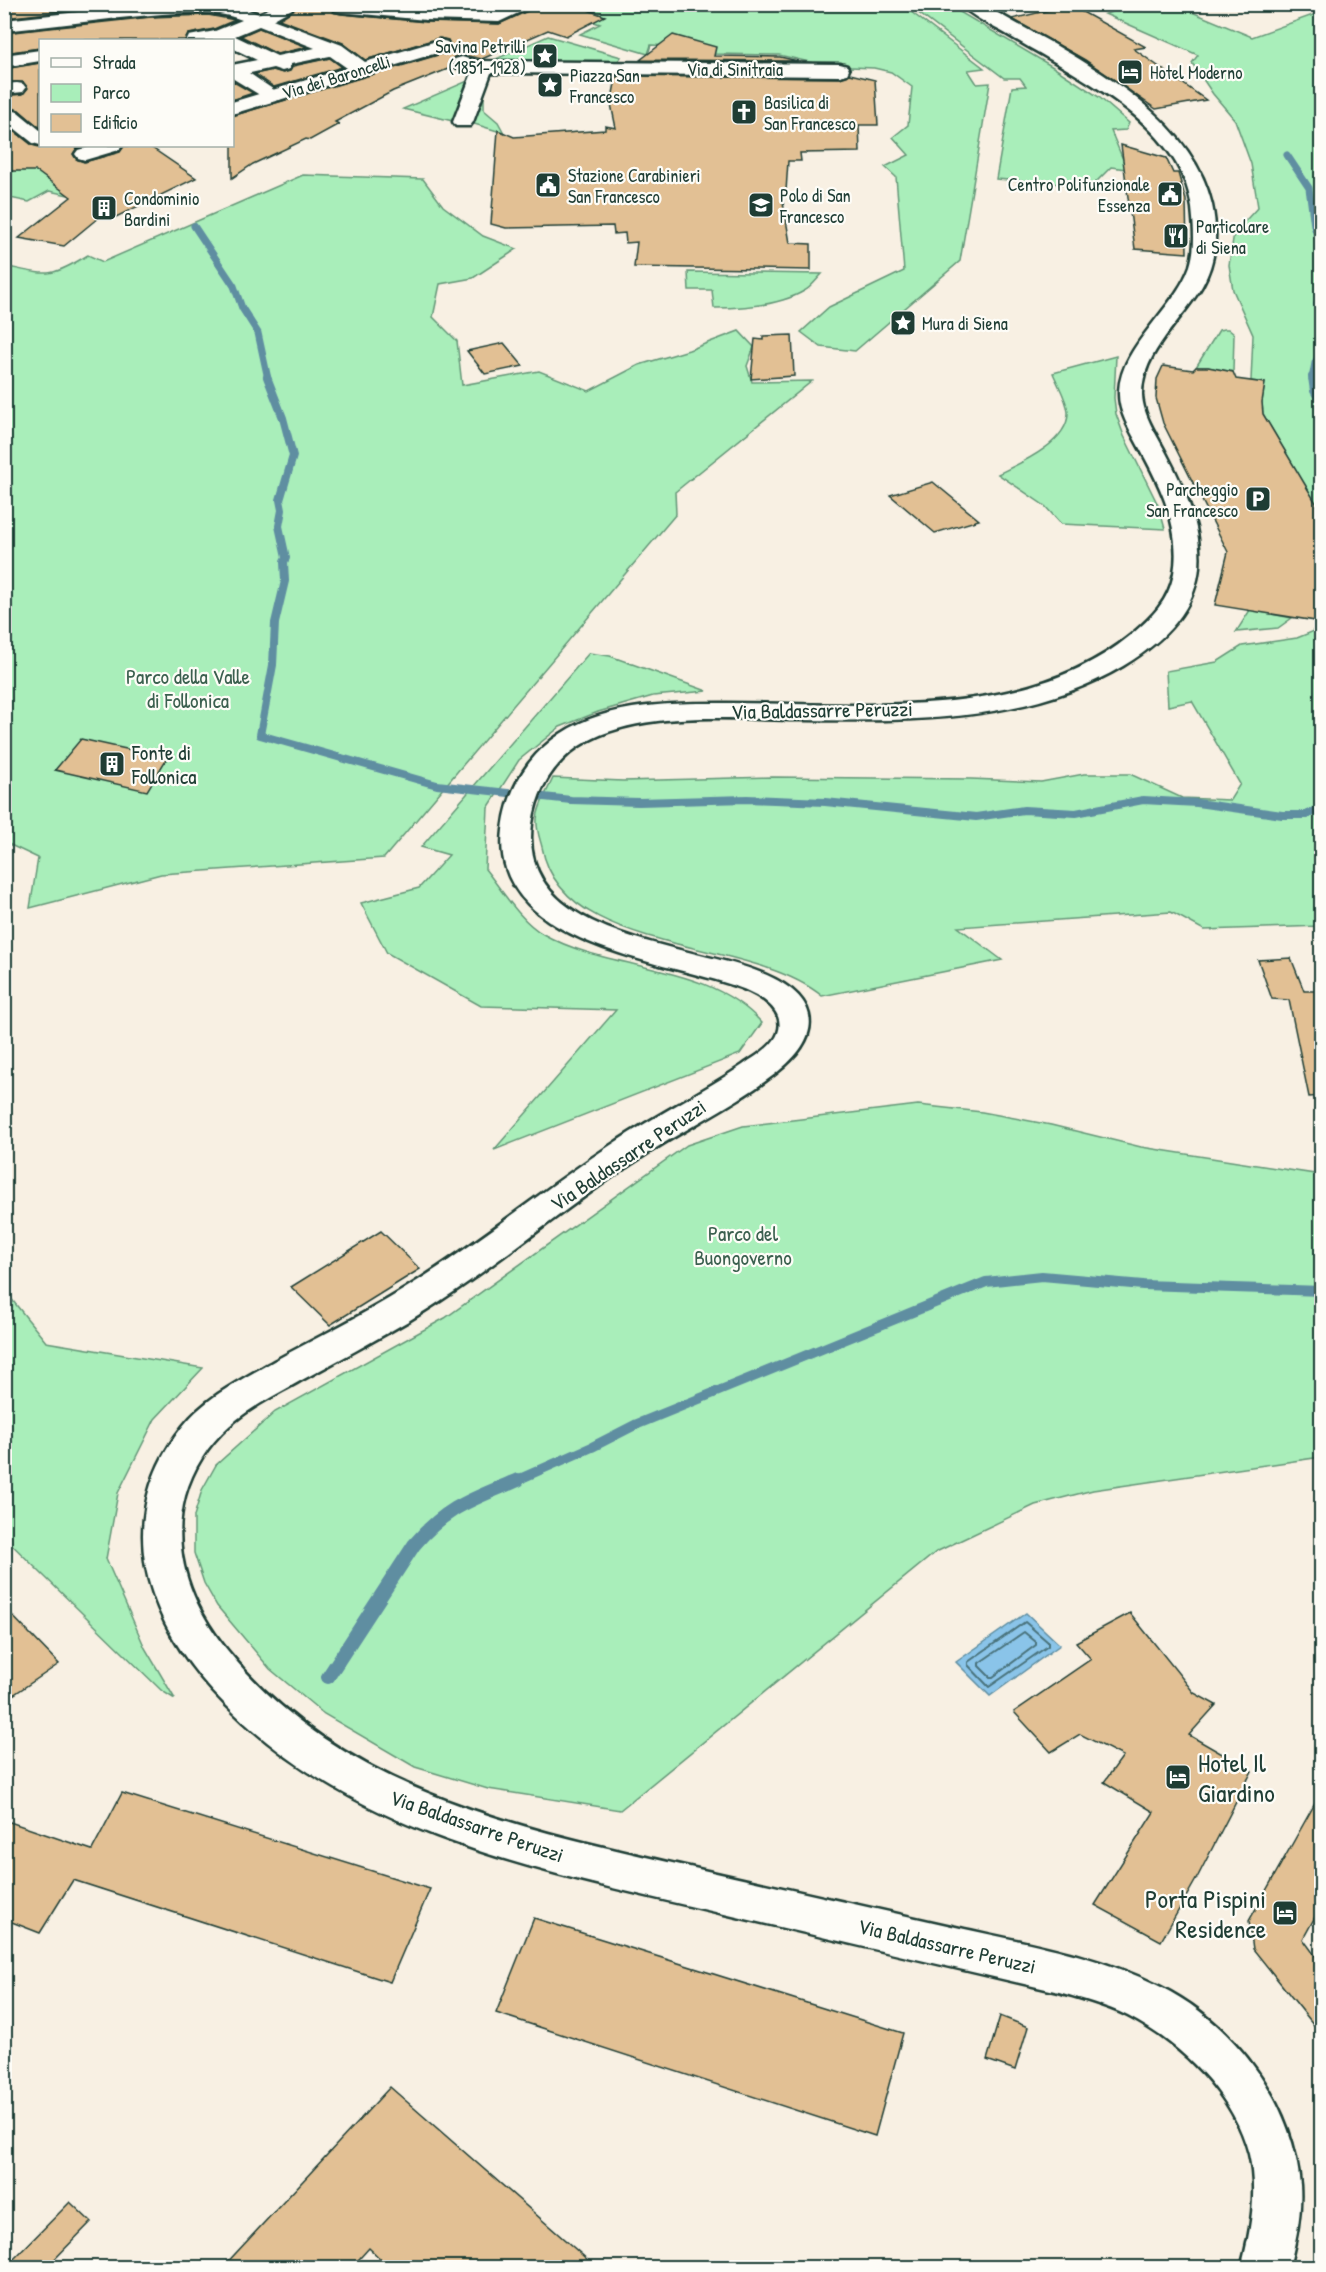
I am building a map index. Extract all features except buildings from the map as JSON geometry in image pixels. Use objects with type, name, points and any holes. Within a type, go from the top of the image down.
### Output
[{"type":"street","points":[[234,42],[259,20],[293,4]]},
{"type":"street","points":[[335,6],[401,10],[443,9],[499,17],[523,4]]},
{"type":"street","name":"Via Baldassarre Peruzzi","points":[[968,4],[1099,81],[1134,105],[1168,138],[1187,163],[1196,181],[1204,218],[1204,250],[1200,269],[1142,357],[1132,382],[1131,396],[1137,418],[1173,490],[1186,525],[1188,570],[1180,594],[1160,623],[1126,651],[1076,681],[1022,698],[978,705],[923,709],[716,711],[637,717],[610,723],[577,736],[559,747],[535,772],[525,792],[518,815],[515,840],[519,862],[528,884],[554,911],[591,934],[615,943],[740,976],[760,984],[783,999],[791,1008],[795,1031],[792,1040],[784,1050],[750,1076],[604,1165],[525,1225],[420,1297],[250,1393],[206,1425],[186,1451],[170,1482],[162,1514],[160,1547],[162,1562],[180,1611],[210,1659],[226,1678],[280,1732],[336,1769],[394,1799],[469,1828],[590,1864],[1059,1971],[1119,1990],[1154,2006],[1206,2047],[1229,2072],[1257,2114],[1273,2159],[1276,2181],[1274,2233],[1266,2268]]},
{"type":"street","points":[[335,6],[416,34],[440,46],[469,66],[484,67],[464,122]]},
{"type":"street","points":[[4,26],[161,7],[219,8],[237,11],[335,49],[362,69]]},
{"type":"street","points":[[234,43],[278,62],[311,82]]},
{"type":"street","name":"Via dei Baroncelli","points":[[234,107],[311,82],[440,46]]},
{"type":"street","points":[[234,71],[335,49]]},
{"type":"street","points":[[4,61],[39,56]]},
{"type":"street","name":"Via di Sinitraia","points":[[484,67],[840,70]]},
{"type":"street","points":[[234,72],[274,96]]},
{"type":"street","points":[[31,112],[11,116],[39,138]]},
{"type":"street","points":[[66,154],[106,147]]},
{"type":"green space","points":[[606,5],[902,5],[984,68],[968,70],[977,84],[990,83],[960,261],[855,351],[821,347],[801,332],[829,307],[904,271],[896,177],[885,167],[909,155],[893,137],[908,125],[912,87],[891,72],[874,68],[827,66],[779,55],[714,54],[711,48],[651,45],[648,54],[580,34],[600,24],[582,18]]},
{"type":"green space","points":[[948,5],[1053,67],[1099,97],[1129,123],[1126,130],[1111,131],[1127,169],[1111,167],[1094,184],[1088,186],[996,179],[1012,87],[1026,86],[1020,78],[1004,78],[916,11]]},
{"type":"green space","points":[[1133,5],[1175,5],[1252,37],[1321,12],[1321,513],[1263,414],[1265,383],[1251,381],[1253,335],[1233,290],[1229,265],[1234,233],[1258,207],[1251,164],[1235,120],[1213,94],[1192,63],[1198,55],[1105,14]]},
{"type":"green space","points":[[548,36],[621,57],[614,66],[487,63]]},
{"type":"green space","points":[[472,79],[457,122],[403,109]]},
{"type":"green space","points":[[482,92],[484,93],[484,110],[498,122],[504,133],[471,123]]},
{"type":"green space","points":[[35,170],[93,184],[68,195],[49,191],[29,202],[5,197],[4,171]]},
{"type":"green space","name":"Parco della Valle di Follonica","points":[[303,175],[423,179],[443,206],[483,236],[517,249],[473,278],[440,284],[433,317],[457,341],[462,385],[539,371],[589,391],[639,365],[689,350],[739,331],[754,347],[747,366],[752,382],[812,381],[675,492],[676,514],[384,858],[161,874],[30,908],[38,858],[4,842],[4,266],[48,273],[65,268],[88,255],[103,262]]},
{"type":"green space","points":[[688,272],[822,274],[807,290],[783,300],[749,307],[714,308],[712,290],[689,290]]},
{"type":"green space","points":[[1228,329],[1234,334],[1233,372],[1196,367],[1219,330]]},
{"type":"green space","points":[[1116,356],[1114,398],[1116,414],[1124,436],[1159,507],[1165,529],[1061,524],[1045,506],[998,474],[1042,450],[1061,433],[1068,412],[1053,373]]},
{"type":"green space","points":[[1250,610],[1292,618],[1278,628],[1236,632]]},
{"type":"green space","points":[[1319,622],[1322,622],[1321,926],[1204,930],[1171,912],[958,927],[1002,960],[822,996],[790,977],[750,962],[662,940],[620,926],[584,908],[557,882],[542,847],[537,827],[537,815],[553,778],[623,781],[772,777],[1041,782],[1084,774],[1130,774],[1182,798],[1230,800],[1240,784],[1192,701],[1168,706],[1166,671],[1217,662],[1242,646],[1297,638],[1312,632]]},
{"type":"green space","points":[[589,653],[610,656],[707,691],[653,696],[598,712],[560,727],[519,760],[488,808],[485,869],[519,913],[543,934],[598,956],[686,978],[714,988],[739,1003],[762,1023],[740,1054],[494,1150],[616,1010],[481,1006],[387,953],[361,903],[419,888],[449,855],[421,847]]},
{"type":"green space","name":"Parco del Buongoverno","points":[[918,1105],[982,1112],[1051,1125],[1141,1147],[1321,1175],[1321,1457],[1093,1490],[1035,1505],[936,1552],[620,1810],[488,1789],[415,1767],[324,1714],[270,1669],[217,1606],[204,1583],[194,1553],[194,1516],[202,1490],[216,1465],[275,1412],[445,1318],[687,1145],[743,1126]]},
{"type":"green space","points":[[5,1291],[46,1342],[203,1368],[155,1419],[118,1493],[106,1559],[145,1648],[175,1699],[162,1691],[5,1538]]},
{"type":"water","points":[[1026,1613],[1060,1645],[990,1696],[956,1662]]},
{"type":"waterway","points":[[1287,155],[1309,188],[1314,226],[1322,250]]},
{"type":"waterway","points":[[194,226],[234,286],[242,308],[258,333],[268,379]]},
{"type":"waterway","points":[[1322,291],[1317,304],[1322,325]]},
{"type":"waterway","points":[[1312,378],[1315,363],[1322,350]]},
{"type":"waterway","points":[[267,377],[283,418],[293,456],[280,500],[282,510],[279,526],[286,558],[284,562],[285,581],[275,623],[273,665],[260,735],[437,785],[571,800],[639,802],[747,799],[825,802],[976,817],[1024,810],[1076,813],[1143,800],[1197,803],[1282,815],[1306,815],[1322,808]]},
{"type":"waterway","points":[[1312,378],[1314,391],[1322,404]]},
{"type":"waterway","points":[[515,1481],[635,1425],[986,1282],[1042,1276],[1143,1285],[1322,1291]]},
{"type":"waterway","points":[[328,1677],[414,1545],[426,1532],[462,1505],[518,1480]]},
{"type":"place","name":"Savina Petrilli (1851-1928)","points":[[545,56]]},
{"type":"place","name":"Hotel Moderno","points":[[1130,72]]},
{"type":"place","name":"Piazza San Francesco","points":[[550,85]]},
{"type":"place","name":"Basilica di San Francesco","points":[[744,112]]},
{"type":"place","name":"Stazione Carabinieri San Francesco","points":[[548,185]]},
{"type":"place","name":"Centro Polifunzionale Essenza","points":[[1170,194]]},
{"type":"place","name":"Polo di San Francesco","points":[[761,205]]},
{"type":"place","name":"Condominio Bardini","points":[[104,208]]},
{"type":"place","name":"Particolare di Siena","points":[[1176,236]]},
{"type":"place","name":"Mura di Siena","points":[[903,323]]},
{"type":"place","name":"Parcheggio San Francesco","points":[[1258,499]]},
{"type":"place","name":"Fonte di Follonica","points":[[112,764]]},
{"type":"place","name":"Hotel Il Giardino","points":[[1178,1777]]},
{"type":"place","name":"Porta Pispini Residence","points":[[1285,1913]]}]
